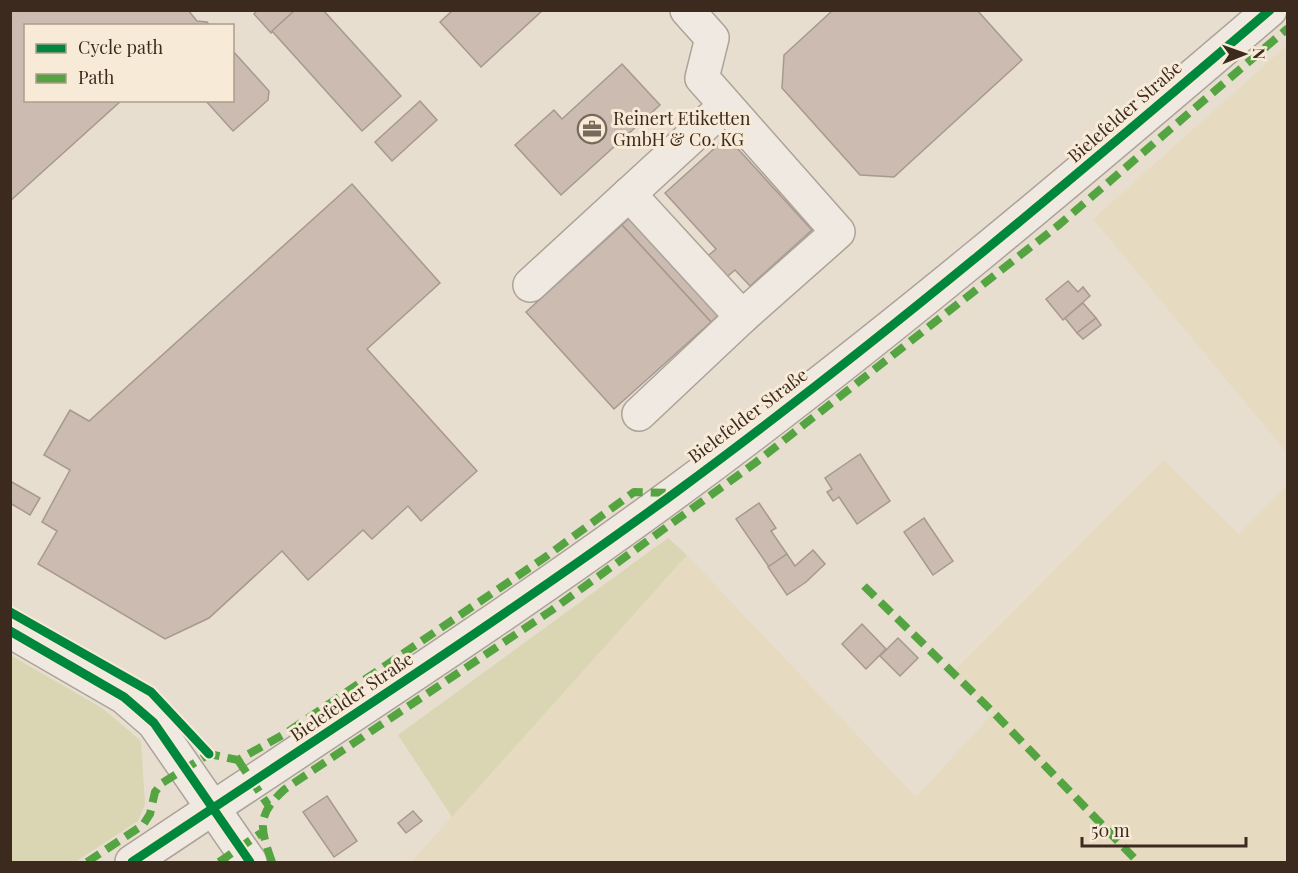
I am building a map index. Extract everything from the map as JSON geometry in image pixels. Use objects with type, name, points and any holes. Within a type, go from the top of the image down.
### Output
[{"type":"street","points":[[639,414],[742,317],[838,232],[702,78],[711,38],[687,10]]},
{"type":"street","name":"Bielefelder Straße","points":[[132,862],[467,639],[674,493],[778,415],[1044,203],[1270,10]]},
{"type":"street","points":[[530,285],[725,106]]},
{"type":"street","points":[[629,194],[742,317]]},
{"type":"street","points":[[10,631],[124,697],[154,723],[250,862]]},
{"type":"shaded area","points":[[1287,45],[1287,453],[1093,219]]},
{"type":"shaded area","points":[[1164,460],[1239,534],[1287,486],[1287,862],[411,862],[687,555],[916,797],[993,713],[952,673]]},
{"type":"shaded area","points":[[668,538],[687,555],[452,817],[398,735]]},
{"type":"shaded area","points":[[10,655],[102,708],[141,741],[145,804],[138,821],[75,862],[11,862]]},
{"type":"building","points":[[10,10],[188,10],[197,21],[207,22],[208,24],[24,24],[24,102],[120,102],[10,201]]},
{"type":"building","points":[[257,10],[295,10],[271,33],[254,14]]},
{"type":"building","points":[[295,10],[323,10],[401,96],[362,131],[272,31]]},
{"type":"building","points":[[453,10],[543,10],[481,67],[440,22]]},
{"type":"building","points":[[833,10],[977,10],[1022,60],[894,177],[860,175],[782,88],[784,55]]},
{"type":"building","points":[[234,52],[269,91],[268,100],[233,131],[207,102],[234,102]]},
{"type":"building","points":[[622,64],[660,105],[561,195],[515,145],[554,110],[562,119]]},
{"type":"building","points":[[420,101],[437,120],[392,161],[375,142]]},
{"type":"building","points":[[727,137],[812,230],[750,286],[735,270],[722,281],[703,260],[716,249],[665,193]]},
{"type":"building","points":[[352,184],[440,283],[367,349],[477,471],[421,521],[408,506],[372,539],[363,530],[308,580],[282,551],[209,618],[165,639],[38,564],[57,531],[42,522],[70,470],[44,455],[70,410],[89,421]]},
{"type":"building","points":[[633,214],[722,312],[711,322],[622,225]]},
{"type":"building","points":[[622,225],[711,322],[614,409],[526,312]]},
{"type":"building","points":[[1068,281],[1078,292],[1083,287],[1090,296],[1063,320],[1046,299]]},
{"type":"building","points":[[1083,303],[1096,318],[1077,333],[1065,318]]},
{"type":"building","points":[[1096,318],[1101,325],[1083,339],[1077,333]]},
{"type":"building","points":[[860,454],[890,501],[857,524],[839,497],[833,501],[827,492],[832,489],[825,478]]},
{"type":"building","points":[[10,481],[40,498],[30,515],[10,503]]},
{"type":"building","points":[[759,503],[776,528],[771,531],[787,554],[769,567],[736,519]]},
{"type":"building","points":[[924,518],[953,561],[933,575],[904,532]]},
{"type":"building","points":[[813,550],[825,564],[806,582],[787,595],[768,567],[787,554],[795,566]]},
{"type":"building","points":[[862,624],[886,649],[866,669],[842,644]]},
{"type":"building","points":[[898,638],[918,658],[900,676],[880,656]]},
{"type":"building","points":[[327,796],[357,841],[334,857],[303,812]]},
{"type":"building","points":[[413,811],[422,821],[406,833],[398,823]]},
{"type":"marked path","points":[[272,862],[265,840],[263,822],[269,807],[285,789],[552,610],[755,463],[1060,224],[1288,28]]},
{"type":"marked path","points":[[206,751],[209,754],[238,760],[286,733],[544,558],[634,492],[674,493]]},
{"type":"marked path","points":[[864,586],[994,713],[1138,862]]},
{"type":"marked path","points":[[87,862],[143,825],[150,814],[155,792],[162,783],[209,754]]},
{"type":"marked path","points":[[238,760],[268,805]]},
{"type":"marked path","points":[[219,862],[261,833]]},
{"type":"cycle path","points":[[132,862],[474,634],[676,492],[903,317],[1051,196],[1270,10]]},
{"type":"cycle path","points":[[10,612],[151,692],[209,754]]},
{"type":"cycle path","points":[[10,631],[124,697],[154,723],[250,862]]},
{"type":"place","name":"Reinert Etiketten GmbH & Co. KG","points":[[592,129]]}]
